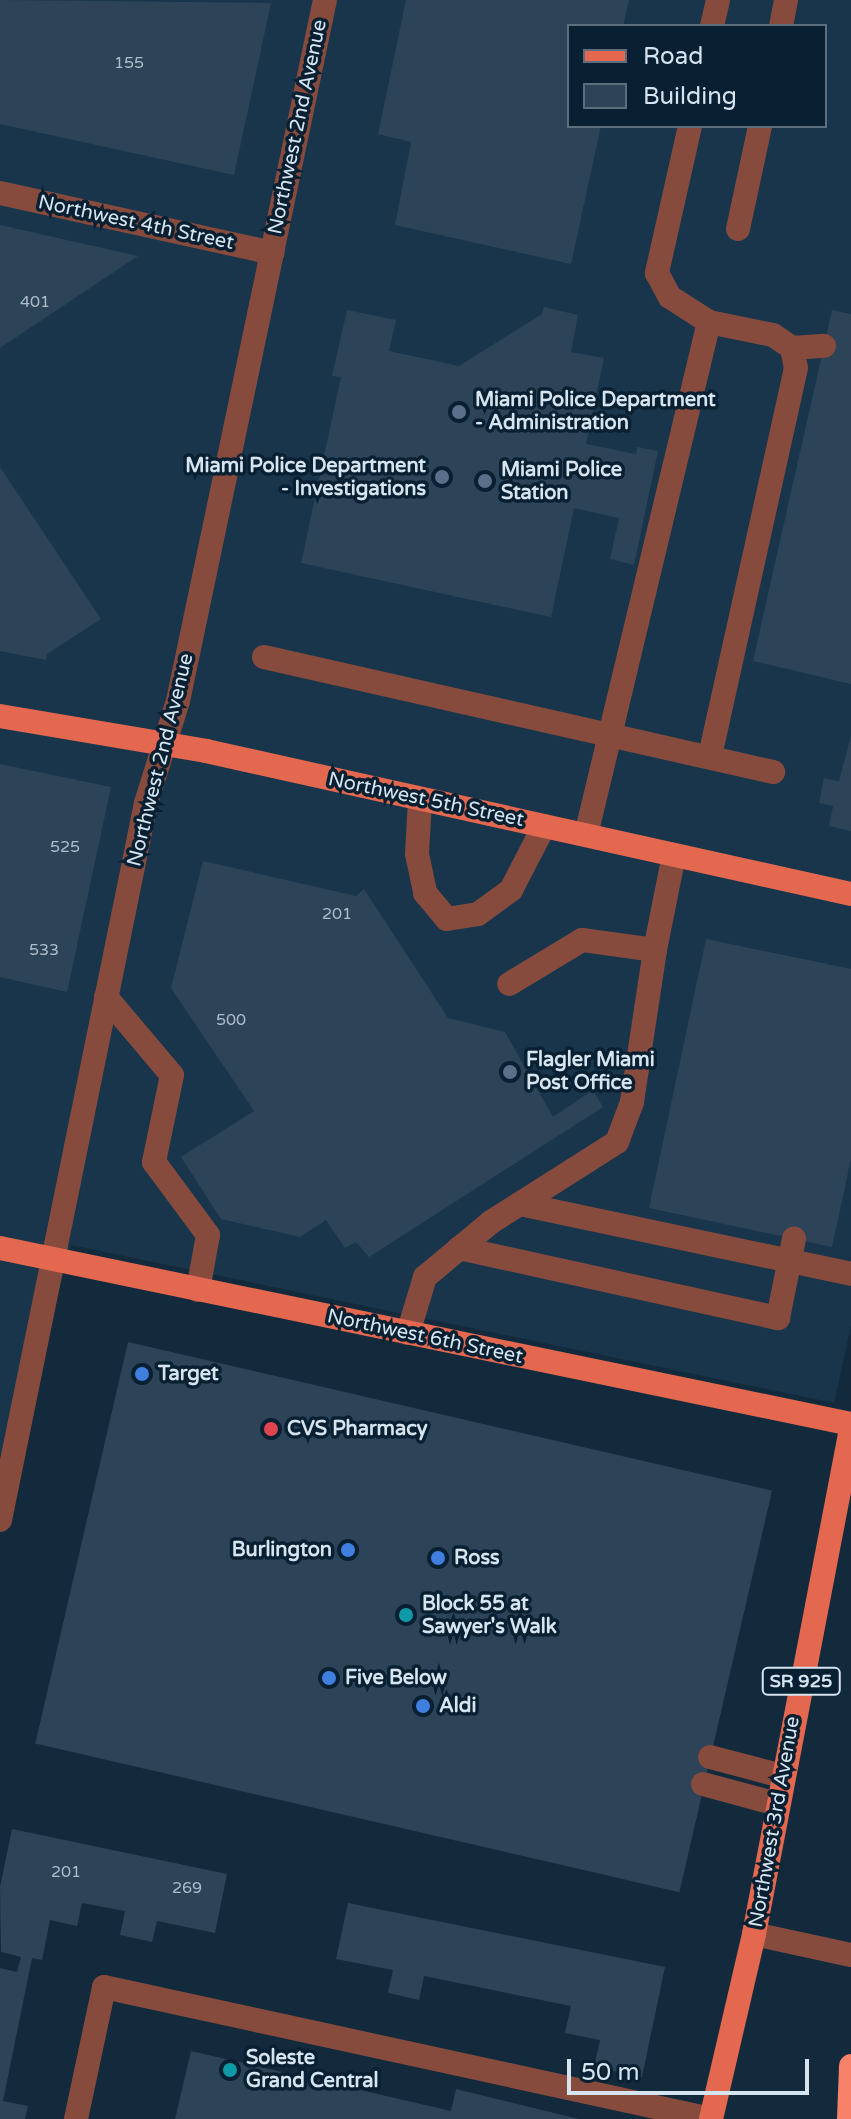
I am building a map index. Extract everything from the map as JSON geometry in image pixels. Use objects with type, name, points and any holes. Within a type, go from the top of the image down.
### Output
[{"type":"highway","points":[[847,2115],[851,2066]]},
{"type":"main road","name":"Northwest 5th Street","points":[[0,716],[166,743],[851,894]]},
{"type":"main road","name":"Northwest 6th Street","points":[[0,1248],[851,1426]]},
{"type":"main road","name":"Northwest 3rd Avenue","points":[[711,2119],[754,1934],[851,1426]]},
{"type":"street","name":"Northwest 2nd Avenue","points":[[0,1520],[50,1260],[146,803],[166,743],[325,0]]},
{"type":"street","points":[[712,24],[718,0]]},
{"type":"street","points":[[781,24],[786,0]]},
{"type":"street","points":[[690,128],[657,273],[670,297],[709,322],[773,335],[792,348],[824,346]]},
{"type":"street","points":[[738,229],[760,128]]},
{"type":"street","name":"Northwest 4th Street","points":[[0,193],[272,253]]},
{"type":"street","points":[[586,835],[709,322]]},
{"type":"street","points":[[710,757],[796,368],[792,348]]},
{"type":"street","points":[[264,657],[773,772]]},
{"type":"street","points":[[420,799],[417,854],[425,893],[447,919],[478,914],[511,890],[544,826]]},
{"type":"street","points":[[408,1333],[425,1277],[520,1204],[617,1142],[632,1102],[655,950],[674,855]]},
{"type":"street","points":[[509,984],[582,940],[655,950]]},
{"type":"street","points":[[106,997],[172,1075],[154,1162],[208,1235],[198,1290]]},
{"type":"street","points":[[520,1204],[792,1250],[851,1274]]},
{"type":"street","points":[[459,1248],[778,1318],[792,1250]]},
{"type":"street","points":[[710,1757],[782,1776]]},
{"type":"street","points":[[703,1784],[777,1804]]},
{"type":"street","points":[[754,1934],[851,1955]]},
{"type":"street","points":[[76,2119],[104,1987],[711,2119]]},
{"type":"shaded area","points":[[0,0],[851,0],[851,1326],[834,1403],[71,1245],[0,1518]]},
{"type":"building","points":[[0,0],[271,3],[234,175],[0,124]]},
{"type":"building","points":[[406,0],[629,0],[623,24],[567,24],[567,128],[601,128],[571,264],[395,225],[411,142],[378,134]]},
{"type":"building","points":[[0,225],[138,256],[0,348]]},
{"type":"building","name":"Miami Police Station","points":[[544,307],[578,315],[571,352],[604,358],[586,444],[636,454],[637,447],[658,451],[634,565],[610,559],[619,518],[574,508],[551,617],[301,563],[341,377],[332,376],[347,310],[396,320],[389,351],[459,366],[542,314]]},
{"type":"building","points":[[832,310],[851,314],[851,684],[753,661]]},
{"type":"building","points":[[0,467],[101,619],[47,654],[46,660],[0,651]]},
{"type":"building","points":[[851,736],[851,831],[829,826],[833,806],[819,803],[824,778],[839,781]]},
{"type":"building","points":[[0,764],[111,787],[67,992],[0,977]]},
{"type":"building","points":[[203,861],[356,896],[364,889],[448,1018],[505,1032],[553,1117],[593,1090],[603,1107],[369,1257],[356,1242],[345,1248],[326,1220],[300,1237],[221,1219],[181,1157],[254,1111],[171,988]]},
{"type":"building","points":[[706,939],[851,969],[851,1159],[832,1247],[649,1208]]},
{"type":"building","name":"Block 55 at Sawyer's Walk","points":[[128,1342],[772,1491],[679,1892],[35,1743]]},
{"type":"building","points":[[12,1829],[227,1874],[215,1933],[157,1921],[152,1942],[120,1935],[125,1911],[82,1903],[77,1926],[50,1920],[42,1960],[32,1958],[3,2101],[28,2106],[25,2119],[0,2119],[0,1968],[17,1972],[21,1957],[1,1952],[0,1887]]},
{"type":"building","points":[[348,1903],[665,1967],[642,2077],[594,2067],[600,2040],[565,2033],[571,2006],[424,1976],[419,2000],[388,1993],[393,1970],[336,1959]]},
{"type":"building","name":"Soleste Grand Central","points":[[191,2051],[451,2111],[456,2089],[579,2119],[175,2119]]},
{"type":"place","name":"Miami Police Department - Administration","points":[[459,412]]},
{"type":"place","name":"Miami Police Department - Investigations","points":[[442,477]]},
{"type":"place","name":"Miami Police Station","points":[[485,481]]},
{"type":"place","name":"Flagler Miami Post Office","points":[[510,1072]]},
{"type":"place","name":"Target","points":[[142,1374]]},
{"type":"place","name":"CVS Pharmacy","points":[[271,1429]]},
{"type":"place","name":"Burlington","points":[[348,1550]]},
{"type":"place","name":"Ross","points":[[438,1558]]},
{"type":"place","name":"Block 55 at Sawyer's Walk","points":[[406,1615]]},
{"type":"place","name":"Five Below","points":[[329,1678]]},
{"type":"place","name":"Aldi","points":[[423,1706]]},
{"type":"place","name":"Soleste Grand Central","points":[[230,2070]]}]
